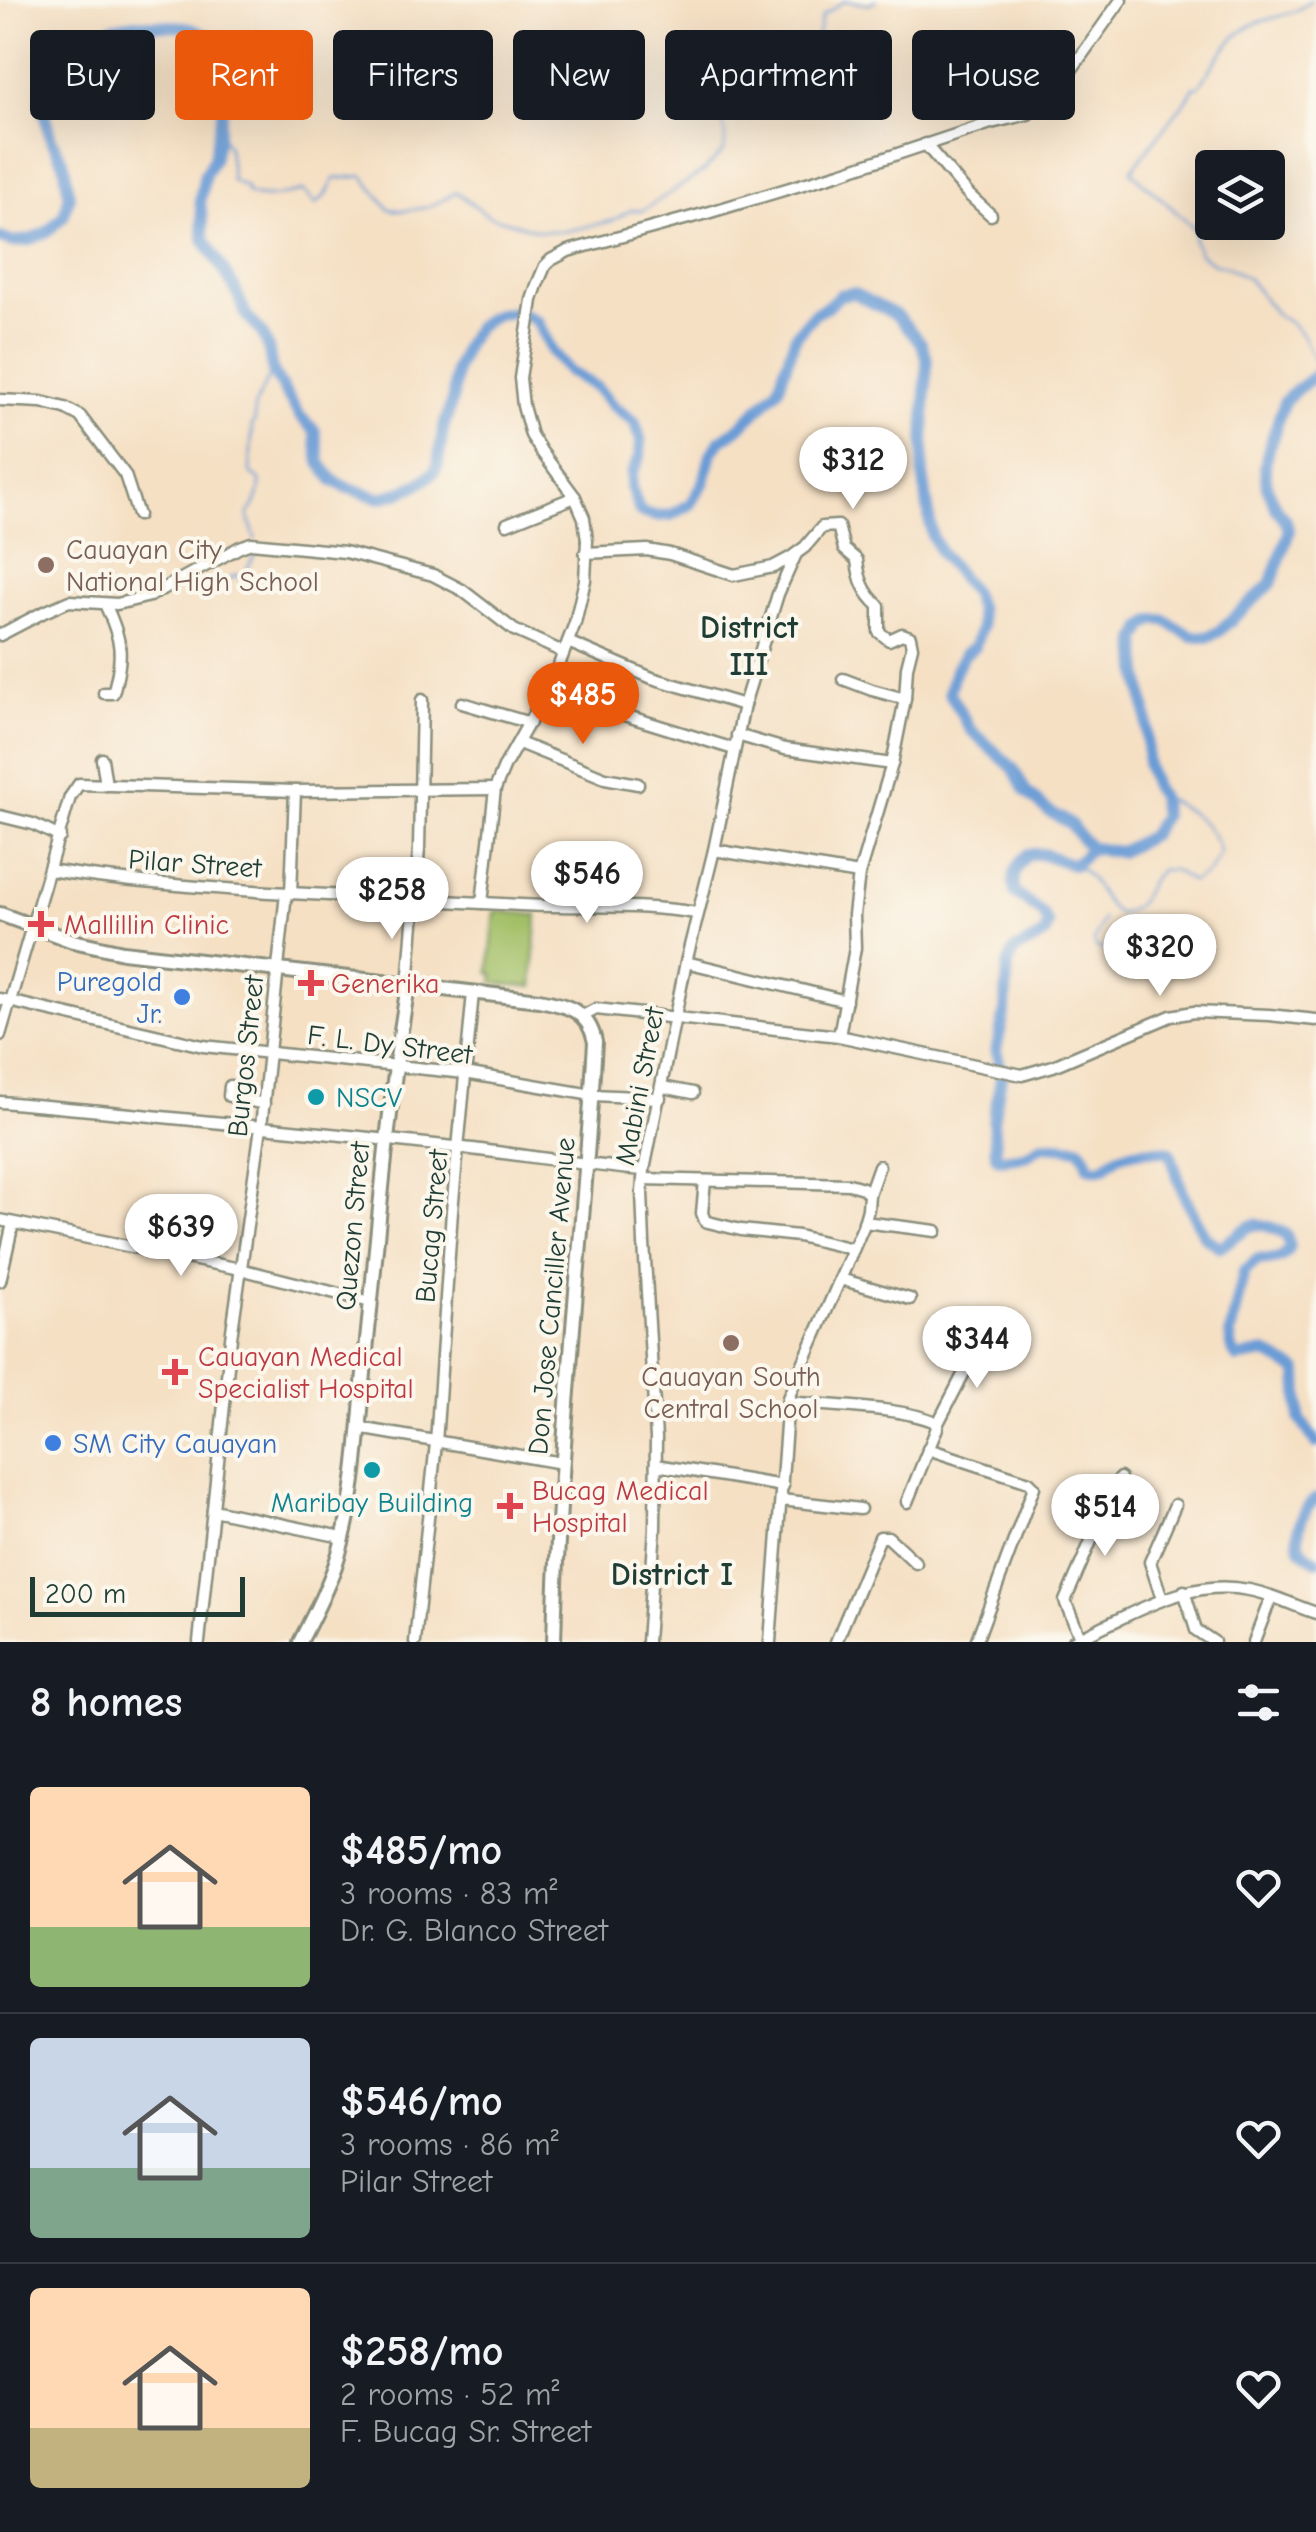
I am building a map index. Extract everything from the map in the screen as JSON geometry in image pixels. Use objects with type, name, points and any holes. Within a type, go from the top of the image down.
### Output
[{"type":"main road","points":[[0,914],[96,947],[560,1004],[583,1016]]},
{"type":"main road","name":"Quezon Street","points":[[300,1642],[334,1570],[342,1537],[359,1428],[385,1140],[408,986]]},
{"type":"main road","name":"Don Jose Canciller Avenue","points":[[554,1642],[562,1463],[595,1042],[583,1016]]},
{"type":"street","points":[[482,904],[495,789],[554,678],[581,603],[585,580],[584,518],[541,451],[526,418],[520,378],[532,300],[545,266],[561,254],[707,214],[1028,114],[1057,90],[1121,0]]},
{"type":"street","points":[[925,144],[991,215]]},
{"type":"street","points":[[0,400],[41,402],[80,416],[125,474],[138,514]]},
{"type":"street","points":[[507,524],[574,497]]},
{"type":"street","points":[[585,552],[647,550],[734,575],[772,567],[805,548],[822,527],[838,526],[844,550],[857,560],[858,578],[869,598],[879,606],[879,632],[889,640],[902,634],[910,637],[905,699],[892,764],[860,874],[854,915],[855,948],[839,1036]]},
{"type":"street","points":[[0,635],[60,604],[117,604],[150,596],[251,544],[346,552],[433,575],[462,590],[514,630],[744,705]]},
{"type":"street","name":"Mabini Street","points":[[648,1642],[656,1465],[644,1174],[696,913],[714,850],[744,705],[778,594],[796,554]]},
{"type":"street","points":[[104,693],[113,693],[122,664],[115,626],[105,604]]},
{"type":"street","points":[[554,678],[624,714],[734,749]]},
{"type":"street","points":[[843,679],[905,699]]},
{"type":"street","points":[[408,986],[416,901],[422,700]]},
{"type":"street","points":[[462,703],[530,722]]},
{"type":"street","points":[[737,735],[785,749],[892,764]]},
{"type":"street","points":[[519,743],[604,778],[638,784]]},
{"type":"street","points":[[102,758],[106,785]]},
{"type":"street","points":[[0,1035],[5,1000],[72,792],[82,784],[295,791],[495,789]]},
{"type":"street","name":"Burgos Street","points":[[199,1642],[240,1270],[288,893],[295,791]]},
{"type":"street","points":[[0,816],[32,824],[60,837]]},
{"type":"street","points":[[714,850],[860,874]]},
{"type":"street","name":"Pilar Street","points":[[50,870],[112,880],[288,893],[482,904],[625,906],[696,913]]},
{"type":"street","points":[[686,962],[846,1001]]},
{"type":"street","name":"Bucag Street","points":[[416,1642],[472,992]]},
{"type":"street","name":"F. L. Dy Street","points":[[5,1000],[203,1046],[465,1073],[592,1095],[693,1093]]},
{"type":"street","points":[[583,1016],[596,1009],[839,1036],[1009,1074],[1031,1074],[1171,1016],[1194,1012],[1316,1020]]},
{"type":"street","points":[[230,1086],[229,1096],[264,1104]]},
{"type":"street","points":[[0,1102],[460,1148],[705,1181],[849,1184],[868,1194]]},
{"type":"street","points":[[770,1642],[788,1402],[864,1222],[868,1194],[880,1166]]},
{"type":"street","points":[[705,1181],[704,1221],[853,1249]]},
{"type":"street","points":[[0,1220],[240,1270],[370,1302]]},
{"type":"street","points":[[864,1222],[936,1232]]},
{"type":"street","points":[[0,1281],[12,1223]]},
{"type":"street","points":[[840,1279],[910,1300]]},
{"type":"street","points":[[907,1502],[937,1425],[982,1338]]},
{"type":"street","points":[[788,1402],[927,1418],[937,1425]]},
{"type":"street","points":[[359,1428],[562,1463]]},
{"type":"street","points":[[928,1450],[1016,1477],[1034,1487],[976,1642]]},
{"type":"street","points":[[656,1465],[782,1486]]},
{"type":"street","points":[[1120,1478],[1065,1601],[1076,1640],[1162,1599],[1226,1587],[1258,1592],[1316,1614]]},
{"type":"street","points":[[782,1500],[860,1509]]},
{"type":"street","points":[[1162,1599],[1150,1562],[1175,1505]]},
{"type":"street","points":[[214,1510],[342,1537]]},
{"type":"street","points":[[836,1642],[880,1537],[888,1537],[916,1563]]},
{"type":"street","points":[[1184,1592],[1196,1630],[1214,1642]]},
{"type":"street","points":[[1254,1642],[1271,1597]]},
{"type":"street","points":[[1184,1642],[1196,1630]]},
{"type":"green space","points":[[495,911],[537,915],[533,987],[493,983],[494,974],[489,973]]},
{"type":"waterway","points":[[218,130],[228,147],[232,181],[245,186],[248,194],[269,197],[304,191],[316,204],[335,179],[363,176],[389,209],[424,208],[456,192],[489,216],[540,231],[566,231],[612,221],[631,210],[642,211],[704,171],[724,151],[726,134],[718,107],[720,86],[761,57],[799,63],[814,50],[822,16],[844,1],[870,4],[876,0]]},
{"type":"waterway","points":[[1311,0],[1236,36],[1131,171],[1195,229],[1194,240],[1200,254],[1248,279],[1277,315],[1292,324],[1303,336],[1316,364]]},
{"type":"waterway","points":[[0,238],[12,242],[30,240],[48,231],[64,215],[69,196],[64,163],[51,139],[41,100],[45,82],[57,62],[112,28],[136,24],[186,27],[212,37],[225,60],[227,83],[214,158],[205,174],[200,200],[204,239],[246,315],[262,333],[278,381],[300,416],[315,431],[320,463],[333,480],[380,498],[421,483],[434,472],[456,369],[465,346],[476,328],[497,314],[519,312],[537,321],[553,353],[569,372],[596,387],[635,422],[641,441],[631,487],[640,512],[656,516],[671,515],[691,504],[719,442],[778,389],[796,335],[814,314],[840,295],[853,293],[896,315],[921,343],[927,359],[923,473],[932,536],[973,593],[981,626],[975,646],[955,670],[949,692],[970,729],[1013,768],[1026,792],[1071,824],[1092,848],[1120,852],[1150,836],[1163,816],[1160,796],[1147,765],[1147,717],[1137,640],[1153,620],[1165,620],[1191,636],[1207,637],[1218,632],[1271,584],[1289,532],[1267,487],[1267,455],[1284,402],[1316,375]]},
{"type":"waterway","points":[[255,539],[248,514],[257,498],[260,480],[250,473],[252,425],[254,408],[272,369]]},
{"type":"waterway","points":[[216,592],[233,576],[240,575],[242,579],[255,547]]},
{"type":"waterway","points":[[1073,865],[1087,874],[1119,914],[1140,901],[1161,870],[1173,870],[1192,882],[1208,873],[1220,853],[1211,833],[1189,812],[1160,796]]},
{"type":"waterway","points":[[1092,848],[1073,865],[1043,854],[1028,854],[1015,872],[1015,893],[1042,913],[1048,924],[1044,935],[1014,951],[1008,965],[1005,1010],[996,1051],[1002,1072],[993,1121],[996,1155],[999,1159],[1025,1156],[1043,1145],[1080,1148],[1089,1167],[1099,1168],[1131,1152],[1170,1152],[1183,1193],[1205,1237],[1220,1247],[1257,1224],[1286,1234],[1290,1246],[1284,1254],[1258,1259],[1244,1271],[1230,1335],[1232,1349],[1237,1358],[1266,1353],[1298,1371],[1300,1419],[1316,1443]]},
{"type":"waterway","points":[[1103,919],[1094,941],[1096,948],[1122,954],[1134,935],[1131,927]]},
{"type":"waterway","points":[[1316,1499],[1302,1518],[1298,1537],[1302,1549],[1316,1561]]},
{"type":"place","name":"Cauayan City National High School","points":[[46,565]]},
{"type":"place","name":"Mallillin Clinic","points":[[41,924]]},
{"type":"place","name":"Generika","points":[[311,983]]},
{"type":"place","name":"Puregold Jr.","points":[[182,997]]},
{"type":"place","name":"NSCV","points":[[316,1097]]},
{"type":"place","name":"Cauayan South Central School","points":[[731,1343]]},
{"type":"place","name":"Cauayan Medical Specialist Hospital","points":[[175,1372]]},
{"type":"place","name":"SM City Cauayan","points":[[53,1443]]},
{"type":"place","name":"Maribay Building","points":[[372,1470]]},
{"type":"place","name":"Bucag Medical Hospital","points":[[510,1506]]},
{"type":"district","name":"District III","points":[[749,646]]},
{"type":"district","name":"District I","points":[[672,1574]]}]
